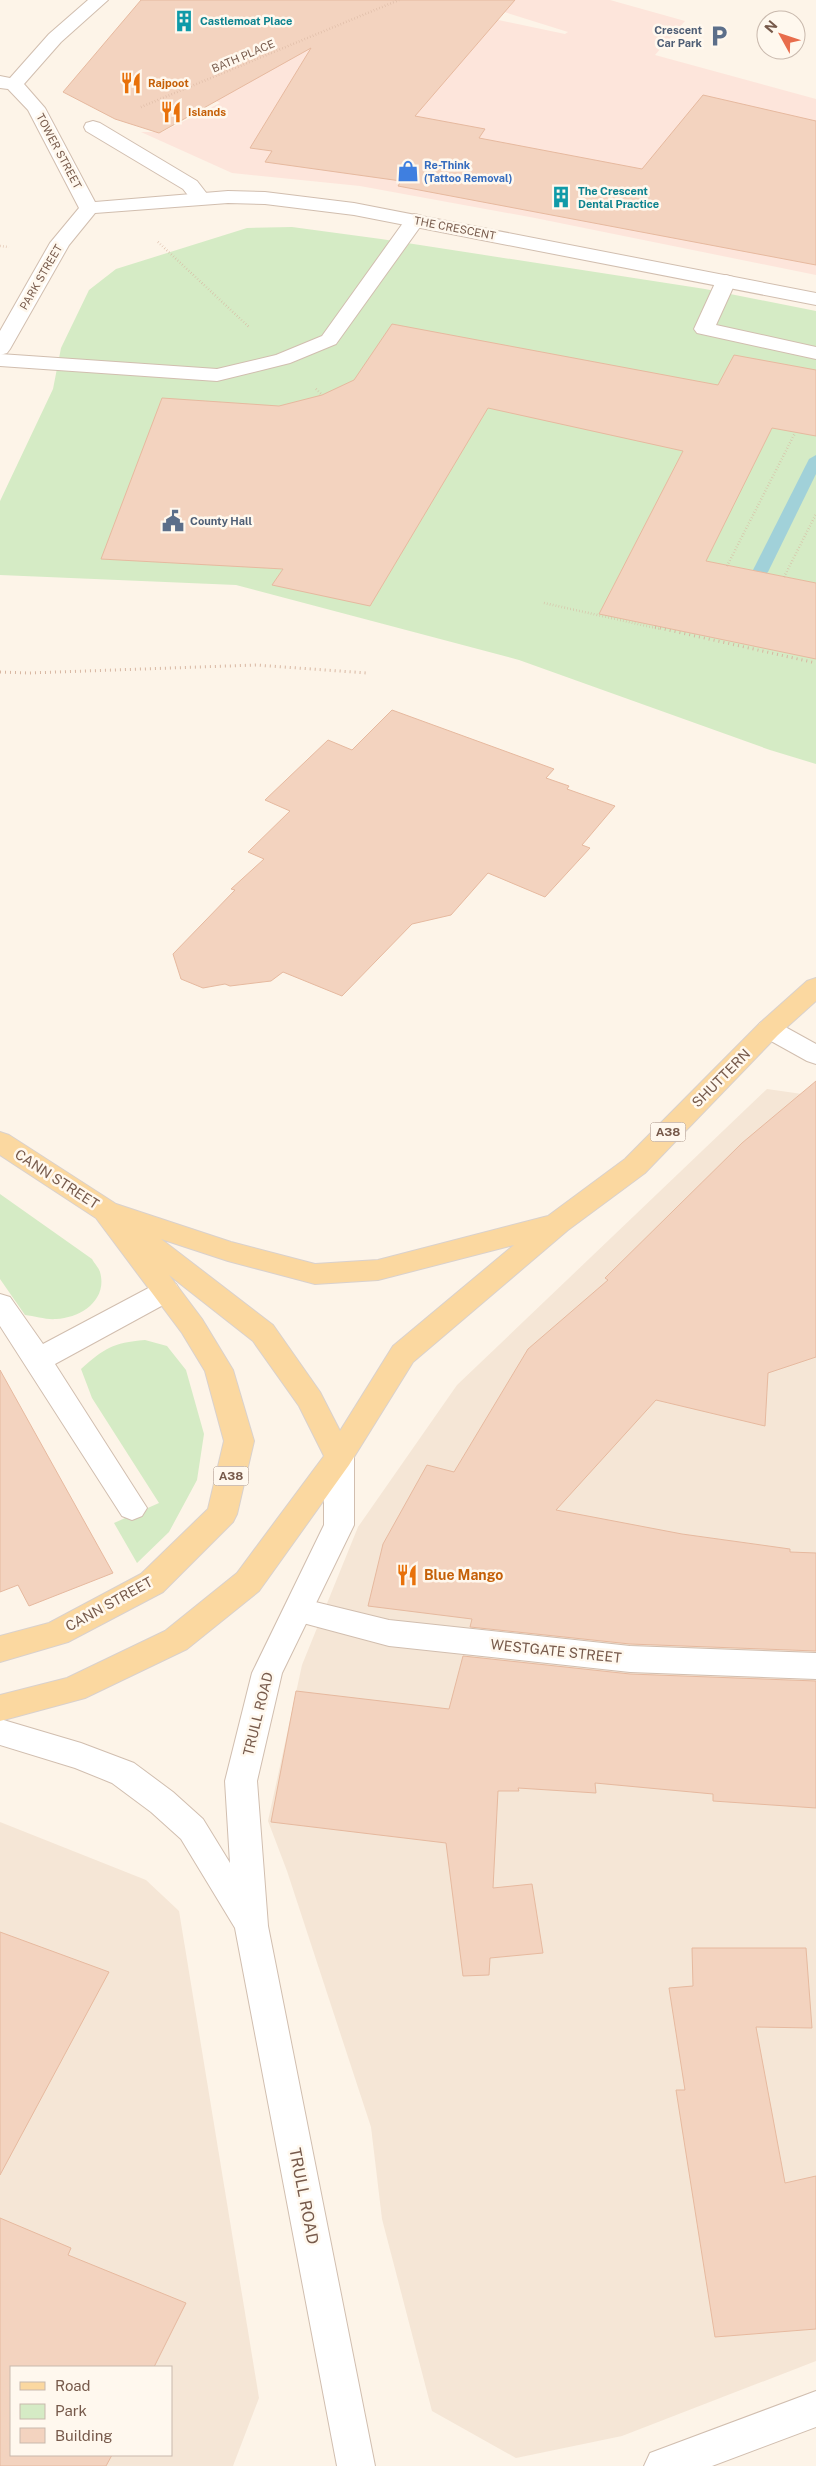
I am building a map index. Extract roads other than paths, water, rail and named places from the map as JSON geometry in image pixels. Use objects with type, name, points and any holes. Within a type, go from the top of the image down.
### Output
[{"type":"main road","name":"A38","points":[[769,1029],[816,987]]},
{"type":"main road","name":"SHUTTERN","points":[[558,1223],[635,1166],[769,1029]]},
{"type":"main road","name":"CANN STREET","points":[[0,1142],[106,1211],[192,1326],[220,1370],[239,1442],[222,1514],[152,1583],[57,1633],[0,1650]]},
{"type":"main road","name":"A38","points":[[106,1211],[228,1251],[315,1274],[378,1270],[558,1223]]},
{"type":"main road","name":"A38","points":[[106,1211],[263,1334],[310,1400],[339,1457]]},
{"type":"main road","name":"A38","points":[[0,1708],[74,1689],[176,1640],[248,1582],[339,1457],[403,1354],[558,1223]]},
{"type":"street","points":[[7,83],[99,0]]},
{"type":"street","name":"TOWER STREET","points":[[7,83],[36,108],[89,208]]},
{"type":"street","points":[[93,127],[190,185],[201,199]]},
{"type":"street","name":"THE CRESCENT","points":[[89,208],[228,197],[265,198],[354,209],[816,298]]},
{"type":"street","name":"PARK STREET","points":[[0,349],[60,243],[89,208]]},
{"type":"street","points":[[0,360],[217,375],[283,359],[329,340],[415,220]]},
{"type":"street","points":[[726,281],[704,329],[816,353]]},
{"type":"street","points":[[769,1029],[816,1055]]},
{"type":"street","points":[[38,1360],[166,1291]]},
{"type":"street","points":[[0,1304],[132,1508]]},
{"type":"street","name":"TRULL ROAD","points":[[339,1457],[339,1525],[267,1673],[241,1781],[251,1926],[356,2466]]},
{"type":"street","name":"WESTGATE STREET","points":[[299,1610],[389,1634],[630,1659],[816,1666]]},
{"type":"street","name":"TRULL ROAD","points":[[0,1732],[81,1756],[123,1773],[162,1802],[192,1829],[251,1926]]},
{"type":"street","points":[[663,2466],[816,2409]]},
{"type":"waterway","points":[[760,572],[816,459]]},
{"type":"place","name":"Castlemoat Place","points":[[184,21]]},
{"type":"place","name":"Crescent Car Park","points":[[719,36]]},
{"type":"place","name":"Rajpoot","points":[[131,83]]},
{"type":"place","name":"Islands","points":[[171,112]]},
{"type":"place","name":"Re-Think (Tattoo Removal)","points":[[408,171]]},
{"type":"place","name":"The Crescent Dental Practice","points":[[561,197]]},
{"type":"place","name":"County Hall","points":[[173,521]]},
{"type":"place","name":"Blue Mango","points":[[407,1575]]}]
